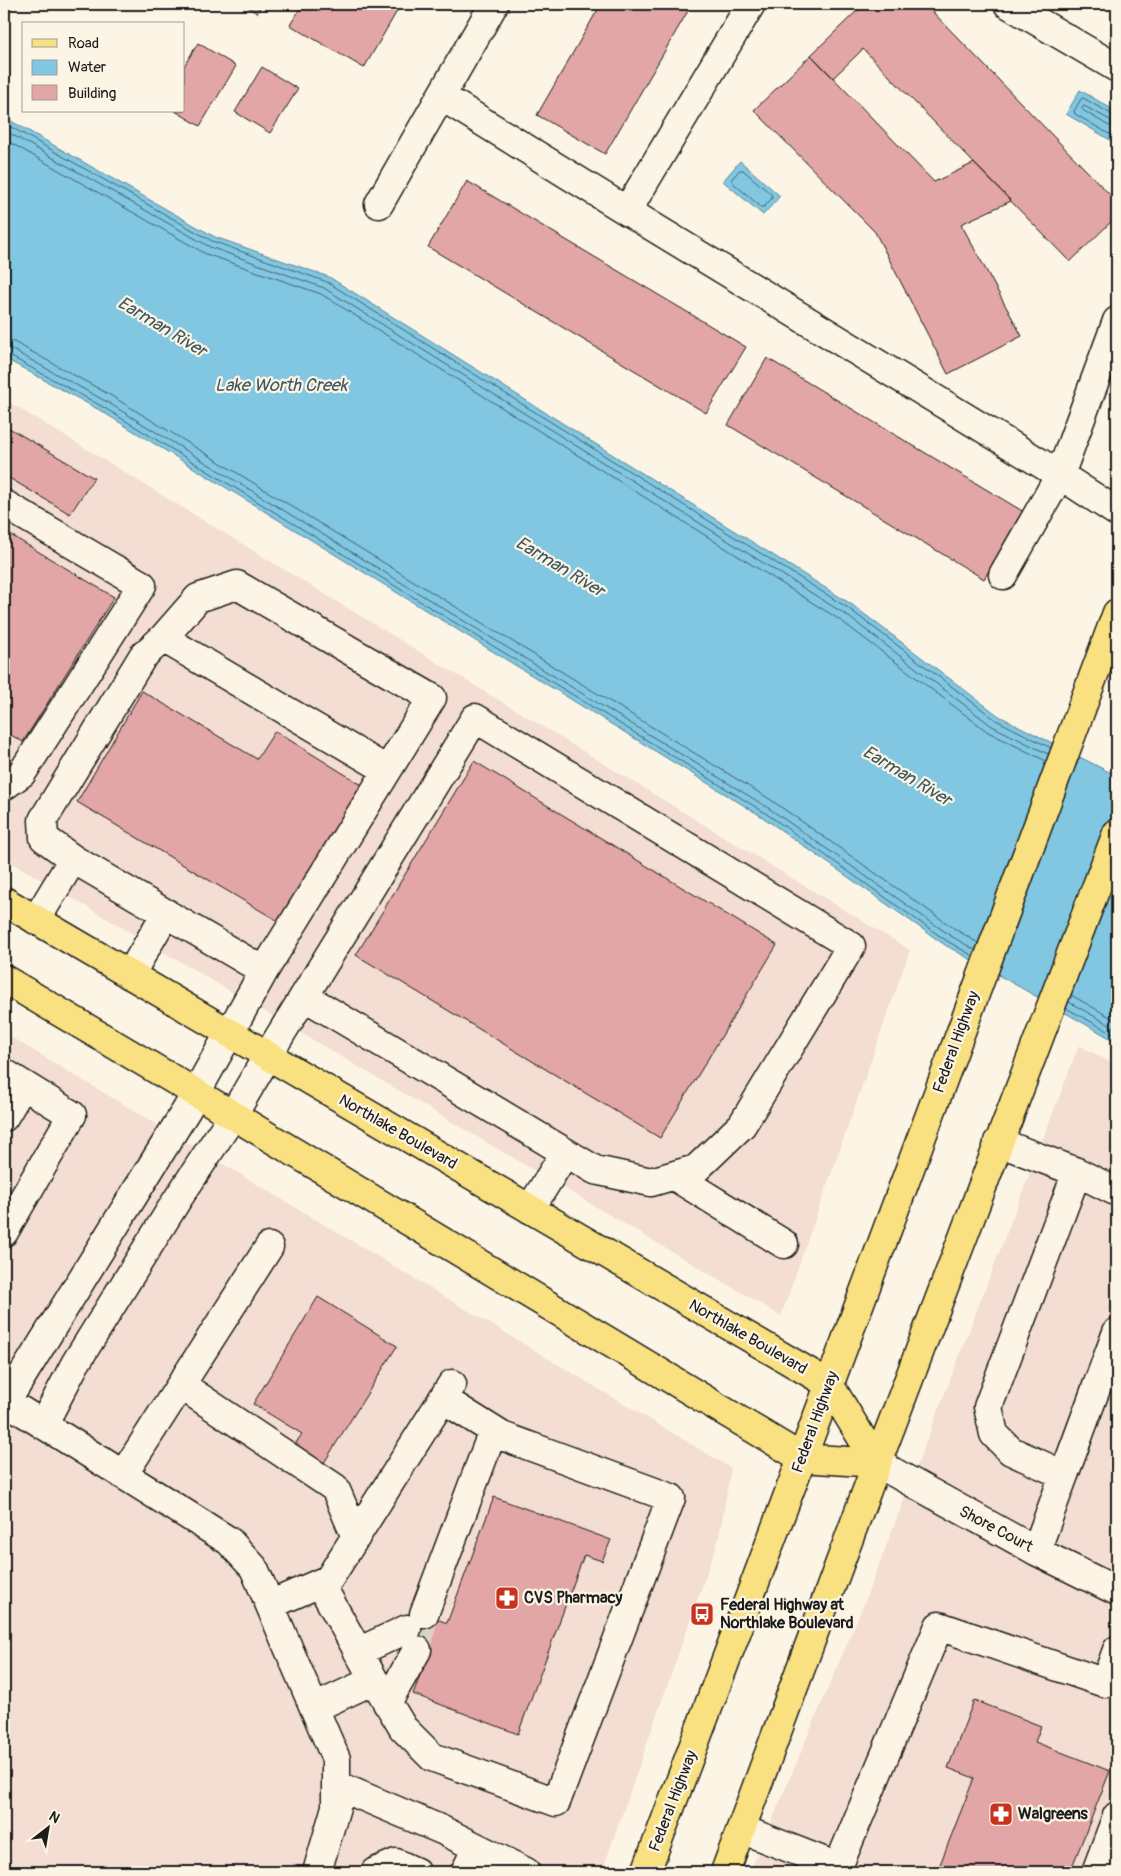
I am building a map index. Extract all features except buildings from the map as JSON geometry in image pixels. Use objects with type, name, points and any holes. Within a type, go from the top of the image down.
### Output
[{"type":"main road","name":"Federal Highway","points":[[646,1872],[1117,614]]},
{"type":"main road","points":[[725,1872],[998,1142],[1117,833]]},
{"type":"main road","name":"Northlake Boulevard","points":[[4,901],[829,1384],[877,1463]]},
{"type":"main road","points":[[4,979],[802,1458],[877,1463]]},
{"type":"street","points":[[379,204],[494,4]]},
{"type":"street","points":[[626,211],[751,4]]},
{"type":"street","points":[[1008,4],[1117,68]]},
{"type":"street","points":[[441,96],[626,211],[1060,474],[1117,512]]},
{"type":"street","points":[[1004,575],[1060,474],[1117,321]]},
{"type":"street","points":[[4,504],[142,585],[22,773],[6,781]]},
{"type":"street","points":[[264,971],[73,859],[44,838],[43,820],[143,656],[198,598],[237,585],[432,698],[264,971],[196,1093],[5,1401],[229,1541],[254,1568],[336,1759],[336,1807],[317,1872]]},
{"type":"street","points":[[162,638],[388,770]]},
{"type":"street","points":[[43,1424],[75,1364],[177,1200],[233,1115],[475,718],[851,946],[742,1125],[696,1169],[651,1182],[595,1170],[305,997]]},
{"type":"street","points":[[36,920],[73,859]]},
{"type":"street","points":[[130,975],[166,913]]},
{"type":"street","points":[[4,1117],[13,1079],[72,1115],[4,1232]]},
{"type":"street","points":[[998,1142],[1077,1172],[1117,1192]]},
{"type":"street","points":[[530,1209],[565,1153]]},
{"type":"street","points":[[1064,1475],[1011,1451],[994,1434],[988,1407],[1077,1172]]},
{"type":"street","points":[[674,1176],[784,1244]]},
{"type":"street","points":[[123,1475],[269,1247]]},
{"type":"street","points":[[1036,1551],[1117,1332]]},
{"type":"street","points":[[181,1385],[336,1488],[356,1537]]},
{"type":"street","points":[[270,1605],[330,1578],[447,1391],[493,1431],[502,1436],[671,1498],[556,1802],[432,1757],[403,1728],[320,1583]]},
{"type":"street","points":[[388,1703],[493,1431]]},
{"type":"street","name":"Shore Court","points":[[877,1463],[960,1511],[1117,1591]]},
{"type":"street","points":[[741,1829],[840,1870],[939,1626],[1105,1683],[1117,1650]]},
{"type":"street","points":[[358,1652],[416,1631]]},
{"type":"street","points":[[314,1708],[374,1680]]},
{"type":"street","points":[[336,1785],[442,1830],[526,1872]]},
{"type":"street","points":[[1096,1872],[1117,1816]]},
{"type":"street","points":[[465,1872],[477,1848]]},
{"type":"street","points":[[375,1872],[396,1863],[416,1872]]},
{"type":"shaded area","points":[[4,399],[910,950],[781,1316],[4,858]]},
{"type":"shaded area","points":[[4,1033],[731,1468],[719,1538],[602,1872],[4,1872]]},
{"type":"shaded area","points":[[1079,1045],[1117,1066],[1117,1872],[750,1872],[863,1606]]},
{"type":"water","points":[[1080,90],[1117,112],[1117,133],[1112,141],[1066,114]]},
{"type":"water","name":"Lake Worth Creek","points":[[4,117],[215,237],[329,277],[851,604],[999,716],[1117,776],[1117,1042],[945,945],[761,816],[101,411],[4,358]]},
{"type":"water","points":[[740,161],[780,196],[763,215],[723,181]]},
{"type":"tunnel","points":[[417,1650],[424,1614]]},
{"type":"place","name":"CVS Pharmacy","points":[[507,1598]]},
{"type":"place","name":"Federal Highway at Northlake Boulevard","points":[[702,1614]]},
{"type":"place","name":"Walgreens","points":[[1001,1814]]},
{"type":"water label","name":"Earman River","points":[[162,327]]},
{"type":"water label","name":"Earman River","points":[[560,567]]},
{"type":"water label","name":"Earman River","points":[[907,776]]}]
